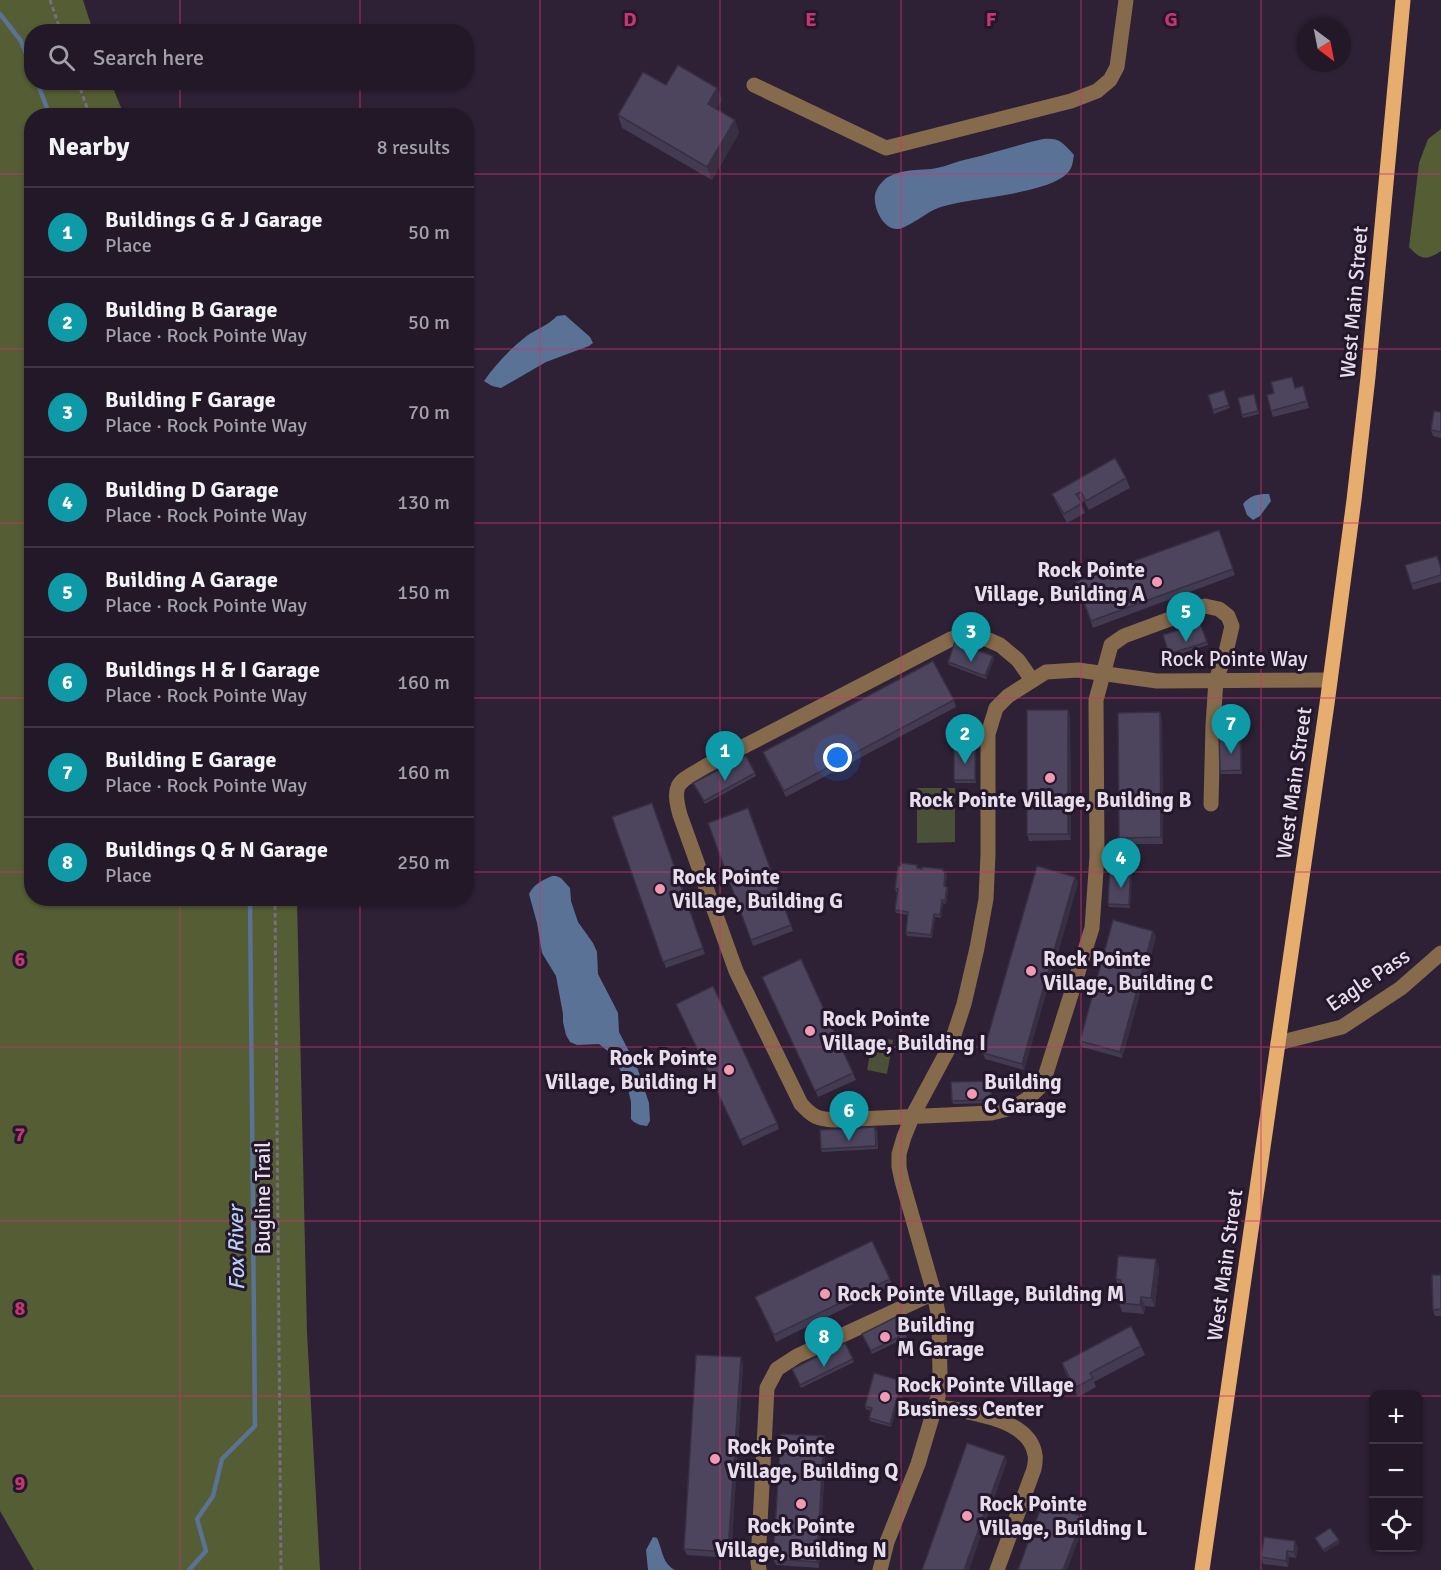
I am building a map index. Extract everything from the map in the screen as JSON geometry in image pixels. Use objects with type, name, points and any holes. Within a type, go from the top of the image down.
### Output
[{"type":"main road","name":"West Main Street","points":[[1202,1570],[1354,500],[1368,377],[1403,0]]},
{"type":"street","points":[[753,85],[886,148],[1071,101],[1097,91],[1110,80],[1118,67],[1126,0]]},
{"type":"street","points":[[1032,680],[1018,660],[994,643],[977,635],[951,639],[706,766],[678,786],[675,798],[680,815],[736,971],[801,1104],[812,1115],[821,1119],[835,1120],[991,1113],[1018,1105],[1028,1099],[1043,1083],[1092,928],[1097,856],[1096,700],[1111,645],[1124,636],[1205,606],[1219,609],[1228,616],[1232,626],[1226,652],[1215,680],[1211,804]]},
{"type":"street","name":"Rock Pointe Way","points":[[880,1570],[888,1542],[918,1464],[938,1397],[940,1355],[939,1318],[934,1293],[899,1167],[899,1154],[914,1115],[951,1044],[964,1004],[977,948],[986,899],[988,734],[996,708],[1008,696],[1046,672],[1078,670],[1157,681],[1330,680]]},
{"type":"street","name":"Eagle Pass","points":[[1278,1042],[1341,1027],[1401,988],[1441,953]]},
{"type":"street","points":[[759,1570],[767,1388],[777,1369],[797,1356],[934,1293]]},
{"type":"street","points":[[935,1406],[997,1419],[1026,1434],[1033,1446],[1036,1455],[1034,1469],[998,1570]]},
{"type":"path","points":[[51,0],[58,24]]},
{"type":"path","points":[[81,90],[87,108]]},
{"type":"path","name":"Bugline Trail","points":[[275,906],[281,1570]]},
{"type":"green space","points":[[0,0],[83,0],[91,24],[24,24],[24,90],[114,90],[121,108],[24,108],[24,906],[297,906],[307,1332],[320,1570],[34,1570],[0,1511]]},
{"type":"green space","points":[[1441,129],[1441,251],[1424,258],[1409,247],[1419,163],[1428,139]]},
{"type":"green space","points":[[917,788],[955,788],[955,842],[917,843]]},
{"type":"green space","points":[[873,1037],[893,1040],[887,1074],[867,1070]]},
{"type":"water","points":[[1043,139],[1060,142],[1074,155],[1071,168],[1063,177],[1049,184],[1031,190],[951,204],[938,208],[898,229],[888,226],[877,211],[875,195],[877,190],[884,180],[894,174],[941,167]]},
{"type":"water","points":[[565,315],[590,337],[593,343],[546,362],[501,388],[484,381],[505,356],[528,335],[557,316]]},
{"type":"water","points":[[1269,494],[1271,501],[1260,516],[1253,520],[1247,515],[1243,504],[1252,497]]},
{"type":"water","points":[[552,876],[561,878],[570,888],[571,901],[578,922],[597,952],[598,974],[618,1013],[619,1032],[637,1067],[649,1103],[650,1121],[647,1126],[640,1125],[631,1119],[631,1102],[626,1080],[614,1064],[609,1052],[599,1044],[577,1045],[570,1042],[566,1035],[556,976],[542,953],[529,894],[538,883]]},
{"type":"water","points":[[653,1537],[657,1538],[663,1556],[675,1570],[648,1570],[646,1550]]},
{"type":"building","points":[[678,65],[717,88],[708,104],[735,120],[707,167],[618,115],[643,72],[666,85]]},
{"type":"building","points":[[1292,377],[1295,388],[1303,386],[1307,401],[1271,411],[1267,395],[1274,393],[1271,382]]},
{"type":"building","points":[[1224,390],[1229,405],[1213,410],[1208,395]]},
{"type":"building","points":[[1254,394],[1258,411],[1242,415],[1238,398]]},
{"type":"building","points":[[1434,411],[1441,412],[1441,432],[1431,430]]},
{"type":"building","points":[[1115,458],[1126,478],[1086,501],[1081,492],[1076,494],[1082,503],[1064,514],[1052,494]]},
{"type":"building","name":"Rock Pointe Village, Building A","points":[[1219,530],[1233,569],[1091,621],[1076,582]]},
{"type":"building","points":[[1437,556],[1441,575],[1411,584],[1405,565]]},
{"type":"building","points":[[1200,623],[1207,642],[1169,654],[1163,635]]},
{"type":"building","points":[[955,642],[993,656],[985,676],[948,662]]},
{"type":"building","points":[[933,661],[954,700],[784,791],[763,752]]},
{"type":"building","name":"Rock Pointe Village, Building B","points":[[1027,710],[1068,710],[1068,834],[1027,834]]},
{"type":"building","points":[[1160,712],[1161,837],[1119,838],[1118,713]]},
{"type":"building","points":[[1240,730],[1241,770],[1220,771],[1219,731]]},
{"type":"building","points":[[954,741],[975,741],[975,780],[954,780]]},
{"type":"building","points":[[746,756],[755,773],[704,801],[693,783]]},
{"type":"building","name":"Rock Pointe Village, Building G","points":[[652,803],[703,948],[663,962],[612,817]]},
{"type":"building","points":[[748,808],[791,925],[751,940],[708,823]]},
{"type":"building","points":[[901,863],[917,865],[917,868],[922,869],[922,867],[943,869],[945,872],[944,886],[947,887],[945,901],[942,900],[940,915],[934,914],[931,935],[906,932],[908,912],[895,910],[898,889],[895,888],[898,866],[901,866]]},
{"type":"building","points":[[1110,864],[1131,865],[1129,905],[1108,904]]},
{"type":"building","name":"Rock Pointe Village, Building C","points":[[1037,866],[1075,877],[1022,1064],[983,1053]]},
{"type":"building","points":[[1113,920],[1153,931],[1120,1052],[1080,1041]]},
{"type":"building","name":"Rock Pointe Village, Building I","points":[[801,959],[853,1073],[815,1091],[762,977]]},
{"type":"building","name":"Rock Pointe Village, Building H","points":[[713,986],[777,1123],[740,1140],[676,1004]]},
{"type":"building","name":"Building C Garage","points":[[990,1081],[991,1100],[952,1101],[951,1082]]},
{"type":"building","points":[[875,1127],[876,1146],[821,1149],[820,1130]]},
{"type":"building","name":"Rock Pointe Village, Building M","points":[[872,1241],[890,1279],[774,1335],[755,1297]]},
{"type":"building","points":[[1118,1256],[1156,1259],[1151,1298],[1141,1297],[1140,1305],[1119,1303],[1121,1280],[1116,1279]]},
{"type":"building","points":[[1432,1275],[1441,1275],[1441,1309],[1433,1310]]},
{"type":"building","name":"Building M Garage","points":[[898,1316],[906,1333],[871,1351],[862,1334]]},
{"type":"building","points":[[1131,1326],[1141,1346],[1090,1373],[1093,1378],[1075,1388],[1062,1363]]},
{"type":"building","points":[[845,1343],[853,1359],[800,1385],[792,1369]]},
{"type":"building","name":"Rock Pointe Village, Building Q","points":[[696,1355],[741,1357],[728,1552],[684,1549]]},
{"type":"building","name":"Rock Pointe Village Business Center","points":[[874,1373],[902,1381],[890,1424],[869,1418],[872,1408],[865,1406]]},
{"type":"building","name":"Rock Pointe Village, Building N","points":[[781,1434],[824,1436],[817,1562],[773,1559]]},
{"type":"building","name":"Rock Pointe Village, Building L","points":[[967,1443],[1005,1456],[964,1570],[922,1570]]},
{"type":"building","points":[[1043,1502],[1083,1517],[1063,1570],[1018,1570]]},
{"type":"building","points":[[1330,1528],[1339,1540],[1323,1550],[1315,1538]]},
{"type":"building","points":[[1264,1537],[1295,1541],[1294,1552],[1287,1551],[1286,1561],[1261,1557]]},
{"type":"waterway","name":"Fox River","points":[[0,14],[21,41],[24,49]]},
{"type":"waterway","name":"Fox River","points":[[40,90],[47,108]]},
{"type":"waterway","name":"Fox River","points":[[189,1570],[206,1551],[197,1519],[213,1496],[222,1459],[255,1426],[250,906]]},
{"type":"place","name":"Rock Pointe Village, Building A","points":[[1157,582]]},
{"type":"place","name":"Building A Garage","points":[[1186,642]]},
{"type":"place","name":"Building F Garage","points":[[971,662]]},
{"type":"place","name":"Building E Garage","points":[[1231,754]]},
{"type":"place","name":"Building B Garage","points":[[965,764]]},
{"type":"place","name":"Rock Pointe Village, Building B","points":[[1050,778]]},
{"type":"place","name":"Buildings G & J Garage","points":[[725,781]]},
{"type":"place","name":"Building D Garage","points":[[1121,888]]},
{"type":"place","name":"Rock Pointe Village, Building G","points":[[660,889]]},
{"type":"place","name":"Rock Pointe Village, Building C","points":[[1031,971]]},
{"type":"place","name":"Rock Pointe Village, Building I","points":[[810,1031]]},
{"type":"place","name":"Rock Pointe Village, Building H","points":[[729,1070]]},
{"type":"place","name":"Building C Garage","points":[[972,1094]]},
{"type":"place","name":"Buildings H & I Garage","points":[[849,1141]]},
{"type":"place","name":"Rock Pointe Village, Building M","points":[[825,1294]]},
{"type":"place","name":"Building M Garage","points":[[885,1337]]},
{"type":"place","name":"Buildings Q & N Garage","points":[[824,1367]]},
{"type":"place","name":"Rock Pointe Village Business Center","points":[[885,1397]]},
{"type":"place","name":"Rock Pointe Village, Building Q","points":[[715,1459]]},
{"type":"place","name":"Rock Pointe Village, Building N","points":[[801,1504]]},
{"type":"place","name":"Rock Pointe Village, Building L","points":[[967,1516]]}]
